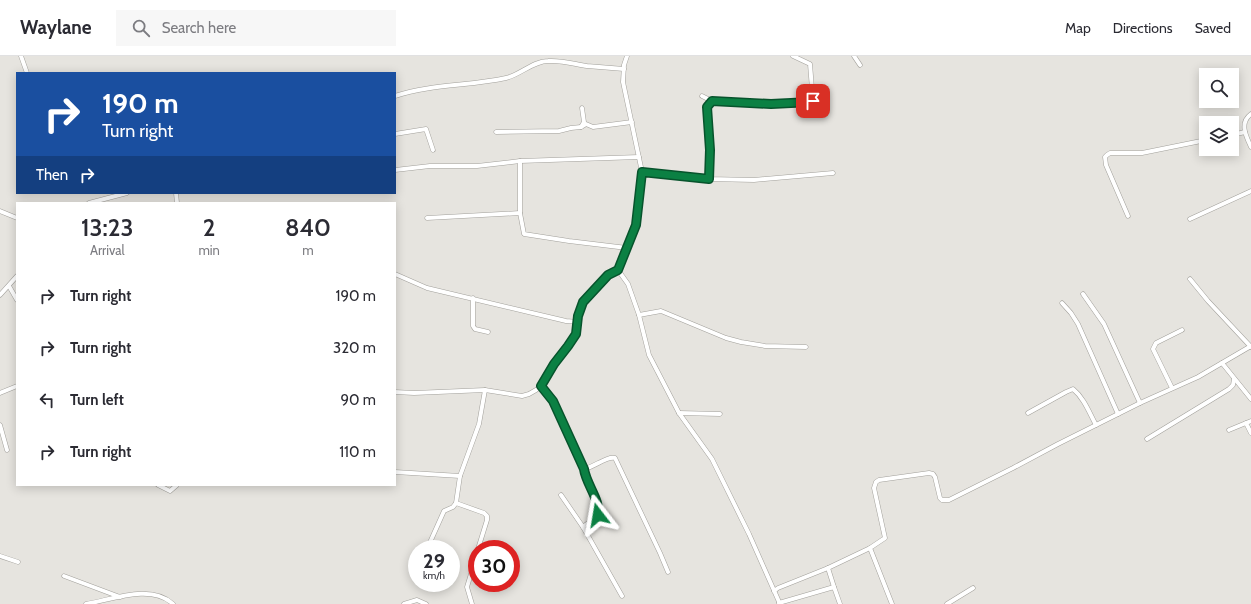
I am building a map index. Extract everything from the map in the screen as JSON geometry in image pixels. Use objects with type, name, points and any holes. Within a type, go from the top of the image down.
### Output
[{"type":"street","points":[[21,56],[27,72]]},
{"type":"street","points":[[396,392],[414,393],[485,390],[522,396],[536,390],[541,386],[554,364],[576,334],[583,302],[608,275],[618,270],[636,225],[642,172],[623,82],[627,56]]},
{"type":"street","points":[[702,96],[712,101],[771,104],[812,102],[811,66],[807,62],[793,56]]},
{"type":"street","points":[[854,56],[860,65]]},
{"type":"street","points":[[396,96],[435,86],[484,82],[508,78],[526,68],[546,61],[563,61],[588,66],[624,70]]},
{"type":"street","points":[[709,179],[710,150],[707,107],[712,101]]},
{"type":"street","points":[[581,127],[584,122],[582,108]]},
{"type":"street","points":[[1251,114],[1245,121],[1245,132],[1251,147]]},
{"type":"street","points":[[496,132],[559,131],[581,127],[586,124],[593,127],[632,122]]},
{"type":"street","points":[[396,134],[426,129],[434,150]]},
{"type":"street","points":[[1239,133],[1245,132]]},
{"type":"street","points":[[1128,216],[1106,165],[1106,155],[1110,153],[1142,153],[1199,141]]},
{"type":"street","points":[[396,170],[430,166],[477,166],[520,161],[639,157]]},
{"type":"street","points":[[520,161],[520,213],[524,234],[627,248]]},
{"type":"street","points":[[642,172],[709,179],[754,180],[833,173]]},
{"type":"street","points":[[1190,219],[1251,190]]},
{"type":"street","points":[[93,202],[121,194]]},
{"type":"street","points":[[0,211],[16,218]]},
{"type":"street","points":[[427,218],[520,213]]},
{"type":"street","points":[[618,270],[628,284],[639,315],[649,355],[679,413],[712,459],[750,534],[779,603],[834,587]]},
{"type":"street","points":[[396,274],[427,288],[566,321],[578,322]]},
{"type":"street","points":[[0,295],[16,277]]},
{"type":"street","points":[[774,591],[870,548],[885,538],[874,488],[876,482],[879,480],[929,473],[933,474],[940,498],[945,501],[1140,403],[1198,377],[1251,347],[1208,301],[1190,279]]},
{"type":"street","points":[[9,286],[16,298]]},
{"type":"street","points":[[1083,294],[1104,324],[1140,403]]},
{"type":"street","points":[[473,298],[473,326],[475,329],[488,332]]},
{"type":"street","points":[[1062,302],[1078,324],[1118,414]]},
{"type":"street","points":[[639,315],[661,311],[726,338],[741,342],[765,346],[806,347]]},
{"type":"street","points":[[1172,388],[1153,349],[1156,343],[1182,330]]},
{"type":"street","points":[[1222,363],[1251,399]]},
{"type":"street","points":[[1148,439],[1229,389],[1234,379]]},
{"type":"street","points":[[0,393],[16,386]]},
{"type":"street","points":[[541,386],[553,401],[584,469],[586,479],[598,506],[598,515],[583,527]]},
{"type":"street","points":[[431,540],[444,510],[453,507],[456,503],[460,476],[479,424],[485,390]]},
{"type":"street","points":[[1028,413],[1066,392],[1073,390],[1083,401],[1096,425]]},
{"type":"street","points":[[679,413],[720,414]]},
{"type":"street","points":[[1229,430],[1251,421]]},
{"type":"street","points":[[1246,423],[1251,433]]},
{"type":"street","points":[[0,425],[7,450]]},
{"type":"street","points":[[584,469],[595,466],[609,458],[615,458],[668,572]]},
{"type":"street","points":[[396,472],[460,476]]},
{"type":"street","points":[[160,486],[170,491],[176,486]]},
{"type":"street","points":[[561,495],[583,527],[622,596]]},
{"type":"street","points":[[456,503],[484,513],[487,516],[488,520],[481,540]]},
{"type":"street","points":[[870,548],[892,604]]},
{"type":"street","points":[[0,556],[18,562]]},
{"type":"street","points":[[828,568],[840,604]]},
{"type":"street","points":[[64,576],[121,597]]},
{"type":"street","points":[[947,604],[973,588]]},
{"type":"street","points":[[468,592],[472,604]]},
{"type":"street","points":[[86,604],[146,593],[157,595],[172,604]]},
{"type":"street","points":[[404,604],[417,600],[426,604]]},
{"type":"route","points":[[598,515],[598,506],[586,479],[584,469],[553,401],[541,386],[554,364],[576,334],[578,316],[583,302],[608,275],[618,270],[636,225],[642,172],[709,179],[710,150],[707,107],[712,101],[771,104],[813,101]]}]
